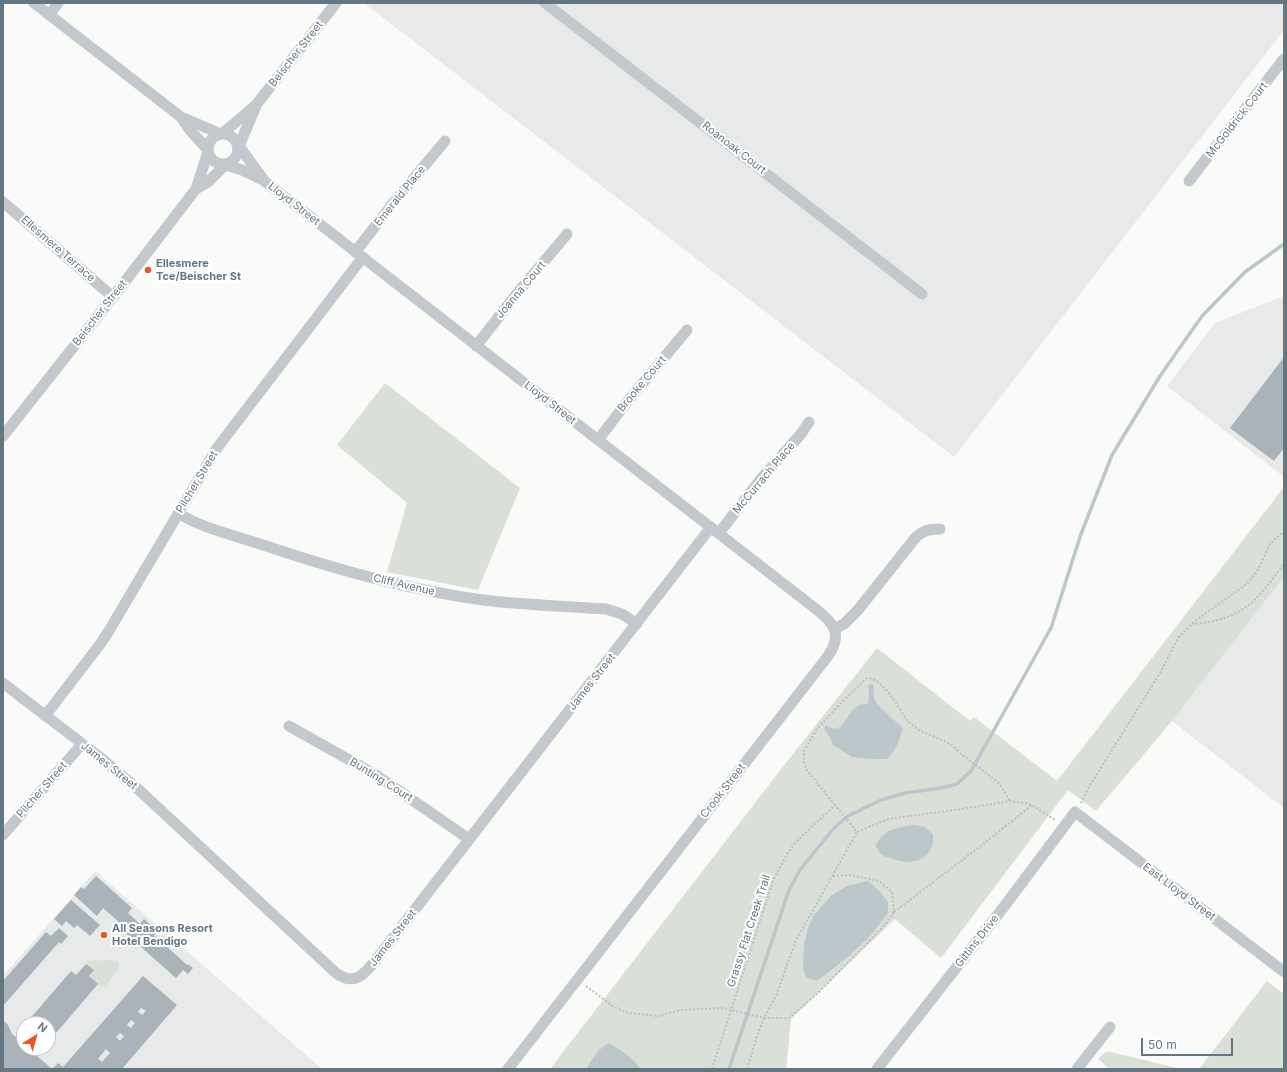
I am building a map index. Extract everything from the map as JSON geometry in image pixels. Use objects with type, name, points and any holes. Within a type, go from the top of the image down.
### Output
[{"type":"street","points":[[34,3],[181,117],[221,134],[232,137],[239,146],[236,158],[226,165],[214,162],[208,151],[181,117]]},
{"type":"street","points":[[49,15],[58,3]]},
{"type":"street","name":"Beischer Street","points":[[221,134],[256,105],[336,3]]},
{"type":"street","name":"Roanoak Court","points":[[545,3],[922,294]]},
{"type":"street","name":"McGoldrick Court","points":[[1189,181],[1284,60]]},
{"type":"street","name":"Beischer Street","points":[[239,146],[256,105]]},
{"type":"street","points":[[208,151],[210,140],[221,134]]},
{"type":"street","name":"Emerald Place","points":[[359,255],[395,201],[445,141]]},
{"type":"street","name":"Lloyd Street","points":[[239,146],[263,180]]},
{"type":"street","name":"Beischer Street","points":[[3,436],[196,189],[208,151]]},
{"type":"street","name":"Beischer Street","points":[[196,189],[208,182],[226,165]]},
{"type":"street","name":"Lloyd Street","points":[[226,165],[242,170],[263,180],[823,614],[834,629]]},
{"type":"street","name":"Ellesmere Terrace","points":[[3,202],[113,297]]},
{"type":"street","name":"Joanna Court","points":[[476,346],[519,290],[567,234]]},
{"type":"street","name":"Pilcher Street","points":[[45,716],[104,638],[217,448],[359,255]]},
{"type":"street","name":"Brooke Court","points":[[598,440],[627,402],[687,330]]},
{"type":"street","name":"McCurrach Place","points":[[715,530],[801,434],[809,422]]},
{"type":"street","name":"Cliff Avenue","points":[[178,513],[185,518],[200,524],[280,551],[388,582],[484,600],[606,609],[622,614],[637,624]]},
{"type":"street","points":[[834,629],[844,624],[858,610],[916,537],[927,530],[940,529]]},
{"type":"street","name":"James Street","points":[[3,683],[139,790],[336,973],[348,979],[356,978],[368,970],[637,624],[715,530]]},
{"type":"street","name":"Crook Street","points":[[508,1069],[828,656],[833,648],[836,638],[834,629]]},
{"type":"street","name":"Bunting Court","points":[[289,726],[381,779],[469,839]]},
{"type":"street","name":"Pilcher Street","points":[[3,835],[82,744]]},
{"type":"street","name":"Gittins Drive","points":[[877,1069],[1003,908],[1075,812]]},
{"type":"street","name":"East Lloyd Street","points":[[1075,812],[1284,972]]},
{"type":"street","points":[[1078,1069],[1110,1028]]},
{"type":"path","points":[[1075,812],[1183,632],[1192,623],[1248,583],[1258,570],[1270,544],[1284,531]]},
{"type":"path","points":[[1192,623],[1200,624],[1219,620],[1240,612],[1263,591],[1284,564]]},
{"type":"path","points":[[857,832],[806,769],[804,762],[804,751],[821,724],[867,678],[875,679],[883,687],[908,721],[913,725],[956,748],[960,753],[999,783],[1010,801]]},
{"type":"path","points":[[747,1069],[758,1033],[776,996],[796,940],[857,832],[888,819],[1010,801],[1025,802],[1046,813],[1064,826]]},
{"type":"path","name":"Grassy Flat Creek Trail","points":[[712,1069],[773,881],[779,868],[796,842],[835,805]]},
{"type":"path","points":[[577,979],[614,1006],[629,1013],[658,1016],[694,1008],[722,1008],[764,1018],[789,1018],[818,993],[884,925],[894,912],[982,846],[1032,806]]},
{"type":"path","points":[[833,876],[850,875],[879,880],[892,892],[894,912]]},
{"type":"shaded area","points":[[364,3],[1284,3],[1284,30],[954,457]]},
{"type":"shaded area","points":[[1284,296],[1284,477],[1167,386],[1215,323]]},
{"type":"shaded area","points":[[385,383],[520,488],[478,590],[387,572],[407,503],[337,445]]},
{"type":"shaded area","points":[[1284,487],[1284,577],[1172,721],[1096,811],[1068,790],[941,958],[895,919],[791,1019],[786,1069],[550,1069],[785,764],[877,648],[970,721],[974,717],[1057,781]]},
{"type":"shaded area","points":[[1284,577],[1284,808],[1172,721]]},
{"type":"shaded area","points":[[873,684],[874,697],[877,703],[903,728],[896,748],[887,759],[852,757],[833,745],[824,729],[826,725],[832,728],[841,726],[854,708],[860,705],[868,704],[868,685]]},
{"type":"shaded area","points":[[914,825],[924,827],[933,834],[933,843],[926,855],[920,859],[906,862],[898,861],[880,853],[876,846],[882,836],[891,830]]},
{"type":"shaded area","name":"All Seasons Resort Hotel Bendigo","points":[[95,871],[322,1069],[3,1069],[3,976]]},
{"type":"shaded area","points":[[868,881],[888,902],[888,913],[871,935],[848,957],[817,981],[807,978],[803,969],[804,945],[808,928],[813,916],[832,895],[847,886]]},
{"type":"shaded area","points":[[111,960],[119,963],[119,969],[105,986],[99,986],[89,976],[93,970],[86,964],[88,961]]},
{"type":"shaded area","points":[[1267,981],[1284,994],[1284,1069],[1199,1069]]},
{"type":"shaded area","points":[[608,1043],[630,1057],[640,1069],[586,1069],[597,1052]]},
{"type":"shaded area","points":[[1107,1051],[1181,1069],[1109,1069],[1098,1059]]},
{"type":"building","points":[[1284,357],[1284,448],[1274,461],[1230,428]]},
{"type":"building","points":[[96,876],[132,908],[128,913],[140,924],[144,919],[158,931],[154,935],[187,965],[188,964],[193,968],[188,974],[183,970],[176,978],[116,925],[119,922],[103,908],[97,916],[74,895],[81,887],[84,889]]},
{"type":"building","points":[[71,900],[100,925],[90,936],[77,925],[74,928],[66,921],[62,926],[54,919]]},
{"type":"building","points":[[59,928],[68,936],[61,944],[59,942],[3,1006],[3,981],[46,932],[51,936]]},
{"type":"building","points":[[86,964],[94,970],[89,976],[98,984],[56,1033],[56,1016],[32,1016],[71,971],[76,975]]},
{"type":"building","points":[[143,976],[177,1005],[122,1069],[52,1069],[58,1063],[63,1067]],"holes":[[[141,1008],[146,1011],[142,1015],[138,1012]],[[131,1020],[135,1023],[131,1028],[127,1025]],[[120,1033],[124,1036],[120,1041],[116,1037]],[[106,1049],[110,1053],[102,1062],[98,1059]]]},
{"type":"building","points":[[3,1020],[8,1025],[12,1034],[16,1037],[16,1056],[37,1056],[52,1069],[3,1069]]},
{"type":"waterway","points":[[729,1069],[789,890],[800,870],[834,828],[848,816],[881,800],[905,793],[941,788],[957,784],[971,771],[1051,628],[1081,534],[1112,455],[1160,376],[1202,316],[1245,272],[1284,244]]},
{"type":"place","name":"Ellesmere Tce/Beischer St","points":[[148,270]]},
{"type":"place","name":"All Seasons Resort Hotel Bendigo","points":[[104,935]]}]
